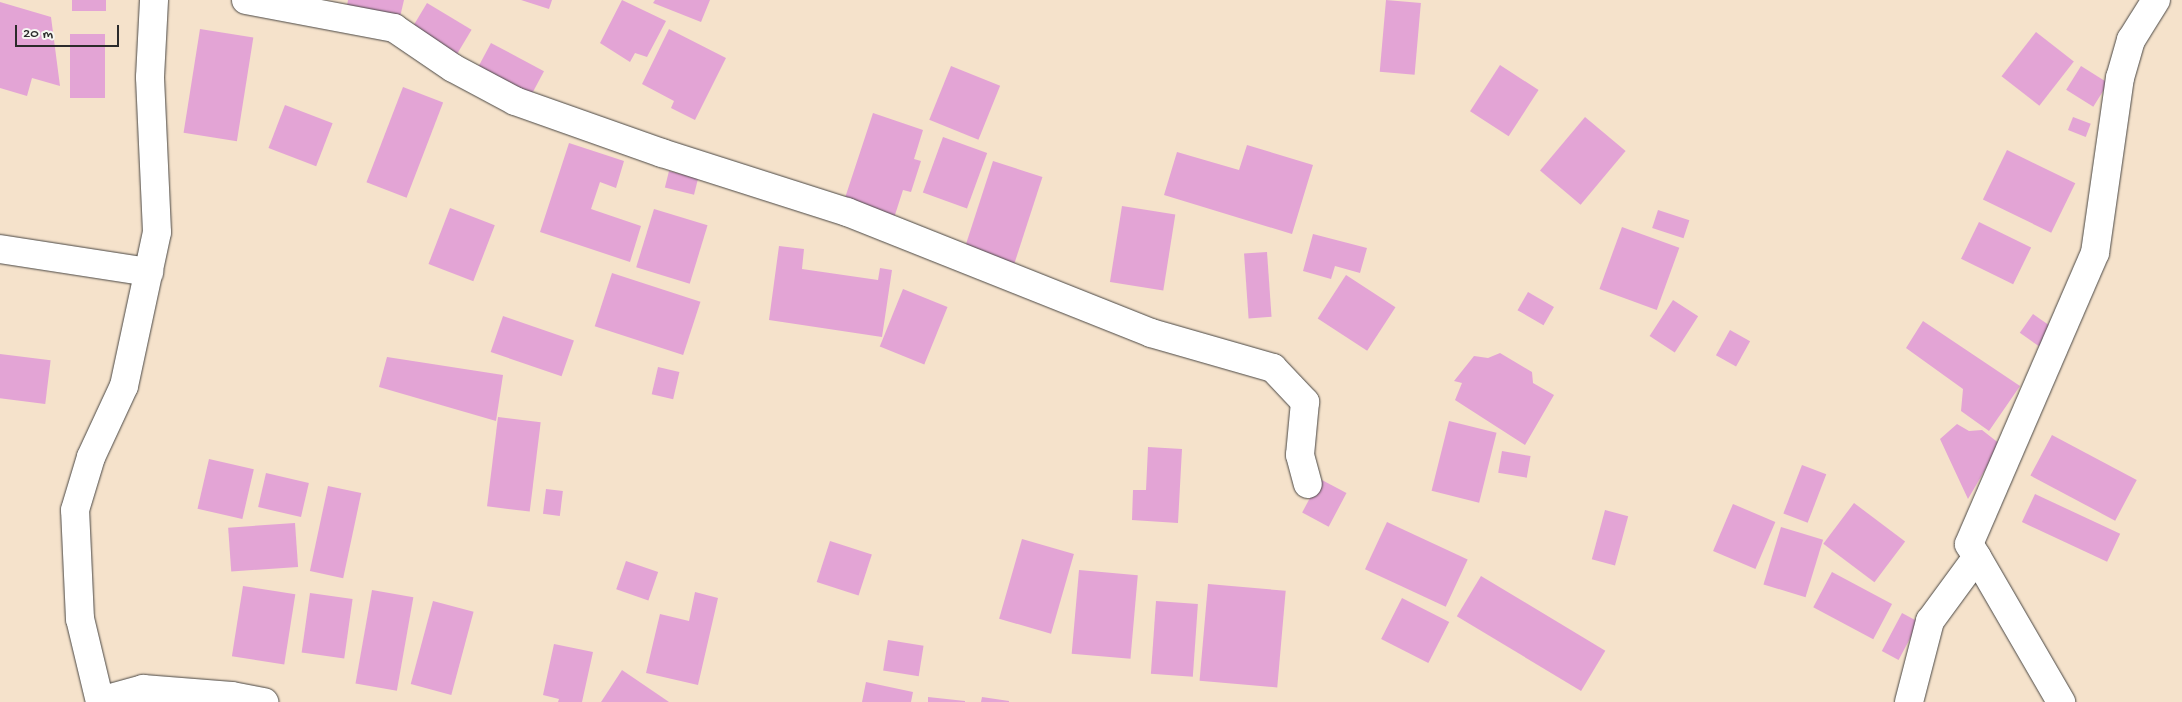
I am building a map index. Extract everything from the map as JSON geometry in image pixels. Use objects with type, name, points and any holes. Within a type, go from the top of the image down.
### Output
[{"type":"street","points":[[154,0],[150,77],[157,232],[124,386],[91,457],[75,510],[80,619],[100,702],[143,689],[232,696],[264,702]]},
{"type":"street","points":[[246,0],[394,28],[452,68],[515,101],[662,153],[847,212],[1151,333],[1273,368],[1305,402],[1300,455],[1308,484]]},
{"type":"street","points":[[2061,702],[1969,544],[2095,253],[2120,78],[2131,40],[2156,0]]},
{"type":"street","points":[[0,249],[149,272]]},
{"type":"street","points":[[1909,702],[1930,621],[1977,557]]},
{"type":"building","points":[[72,0],[106,0],[106,11],[72,11]]},
{"type":"building","points":[[348,0],[404,0],[400,17],[347,6]]},
{"type":"building","points":[[521,0],[552,0],[549,9]]},
{"type":"building","points":[[622,0],[666,21],[647,57],[635,53],[630,62],[600,43]]},
{"type":"building","points":[[655,0],[710,0],[701,22],[653,3]]},
{"type":"building","points":[[1386,0],[1421,3],[1415,75],[1380,72]]},
{"type":"building","points":[[0,2],[51,17],[60,86],[32,78],[27,96],[0,88]]},
{"type":"building","points":[[427,3],[472,30],[454,59],[409,32]]},
{"type":"building","points":[[200,29],[253,37],[237,141],[184,133]]},
{"type":"building","points":[[669,29],[726,58],[695,120],[671,108],[674,101],[642,84]]},
{"type":"building","points":[[2036,32],[2074,62],[2039,106],[2002,76]]},
{"type":"building","points":[[70,34],[105,34],[105,98],[70,98]]},
{"type":"building","points":[[491,43],[544,71],[531,95],[478,67]]},
{"type":"building","points":[[1500,65],[1539,90],[1509,136],[1470,111]]},
{"type":"building","points":[[951,66],[1000,86],[978,140],[929,120]]},
{"type":"building","points":[[2081,66],[2108,83],[2093,107],[2066,90]]},
{"type":"building","points":[[403,87],[443,102],[407,198],[366,182]]},
{"type":"building","points":[[285,105],[333,123],[316,166],[269,148]]},
{"type":"building","points":[[873,113],[923,130],[914,159],[921,161],[911,192],[903,190],[893,221],[843,204]]},
{"type":"building","points":[[1585,117],[1626,151],[1581,205],[1540,171]]},
{"type":"building","points":[[2073,117],[2091,124],[2086,137],[2068,130]]},
{"type":"building","points":[[943,137],[987,153],[967,209],[923,192]]},
{"type":"building","points":[[569,143],[624,161],[616,188],[600,182],[591,209],[641,226],[630,262],[540,232]]},
{"type":"building","points":[[1247,145],[1313,165],[1292,234],[1164,195],[1177,152],[1239,170]]},
{"type":"building","points":[[2007,150],[2075,183],[2051,233],[1983,199]]},
{"type":"building","points":[[993,161],[1042,177],[1014,264],[965,248]]},
{"type":"building","points":[[669,171],[698,178],[694,195],[665,187]]},
{"type":"building","points":[[1122,206],[1175,214],[1163,290],[1110,282]]},
{"type":"building","points":[[450,208],[495,225],[473,281],[428,264]]},
{"type":"building","points":[[654,209],[708,225],[690,284],[636,267]]},
{"type":"building","points":[[1658,210],[1689,220],[1684,238],[1652,228]]},
{"type":"building","points":[[1979,222],[2031,247],[2013,284],[1961,259]]},
{"type":"building","points":[[1622,227],[1679,248],[1657,310],[1599,289]]},
{"type":"building","points":[[1313,234],[1367,248],[1360,273],[1335,266],[1331,279],[1303,271]]},
{"type":"building","points":[[779,246],[804,249],[802,269],[878,280],[880,268],[892,270],[882,337],[769,320]]},
{"type":"building","points":[[1267,252],[1272,317],[1249,318],[1244,254]]},
{"type":"building","points":[[612,273],[700,302],[683,355],[595,326]]},
{"type":"building","points":[[1346,275],[1395,307],[1367,351],[1318,319]]},
{"type":"building","points":[[903,289],[948,307],[924,364],[880,346]]},
{"type":"building","points":[[1528,292],[1554,307],[1543,325],[1518,310]]},
{"type":"building","points":[[1673,300],[1698,316],[1675,352],[1650,336]]},
{"type":"building","points":[[2033,314],[2053,328],[2039,347],[2020,333]]},
{"type":"building","points":[[503,316],[574,340],[562,376],[491,352]]},
{"type":"building","points":[[1923,321],[2020,386],[1989,431],[1961,411],[1963,389],[1906,348]]},
{"type":"building","points":[[1730,330],[1750,341],[1736,367],[1716,355]]},
{"type":"building","points":[[1500,353],[1532,372],[1533,383],[1554,395],[1525,445],[1455,400],[1462,383],[1454,381],[1474,356],[1488,358]]},
{"type":"building","points":[[0,354],[51,360],[45,404],[0,398]]},
{"type":"building","points":[[387,357],[503,375],[496,421],[379,387]]},
{"type":"building","points":[[658,367],[679,372],[673,399],[652,394]]},
{"type":"building","points":[[498,417],[541,422],[530,512],[487,506]]},
{"type":"building","points":[[1449,421],[1497,433],[1479,503],[1432,491]]},
{"type":"building","points":[[1957,424],[1969,431],[1982,430],[2000,444],[1968,499],[1940,439]]},
{"type":"building","points":[[2052,435],[2137,480],[2115,521],[2030,476]]},
{"type":"building","points":[[1148,447],[1182,449],[1178,523],[1132,520],[1133,490],[1146,490]]},
{"type":"building","points":[[1502,451],[1531,456],[1527,478],[1498,473]]},
{"type":"building","points":[[209,459],[254,469],[242,519],[198,509]]},
{"type":"building","points":[[1802,465],[1826,474],[1808,523],[1783,514]]},
{"type":"building","points":[[266,473],[309,483],[301,517],[258,507]]},
{"type":"building","points":[[1320,479],[1346,493],[1329,527],[1302,513]]},
{"type":"building","points":[[328,486],[361,493],[343,578],[310,571]]},
{"type":"building","points":[[546,489],[563,491],[560,516],[543,514]]},
{"type":"building","points":[[2035,494],[2120,534],[2107,562],[2022,522]]},
{"type":"building","points":[[1854,503],[1905,542],[1874,582],[1823,544]]},
{"type":"building","points":[[1733,504],[1775,522],[1755,569],[1713,551]]},
{"type":"building","points":[[1605,510],[1628,516],[1615,565],[1592,559]]},
{"type":"building","points":[[1387,522],[1468,560],[1446,607],[1365,569]]},
{"type":"building","points":[[295,523],[298,567],[231,572],[228,528]]},
{"type":"building","points":[[1781,527],[1823,540],[1806,597],[1763,584]]},
{"type":"building","points":[[1022,539],[1074,554],[1051,634],[999,619]]},
{"type":"building","points":[[830,541],[872,555],[859,595],[817,582]]},
{"type":"building","points":[[626,561],[658,572],[648,600],[616,589]]},
{"type":"building","points":[[1079,570],[1138,575],[1130,659],[1072,654]]},
{"type":"building","points":[[1832,572],[1892,604],[1873,639],[1813,607]]},
{"type":"building","points":[[1481,576],[1605,651],[1581,691],[1457,616]]},
{"type":"building","points":[[1208,584],[1286,591],[1277,687],[1200,681]]},
{"type":"building","points":[[243,586],[295,594],[284,664],[232,656]]},
{"type":"building","points":[[372,590],[413,597],[397,691],[356,684]]},
{"type":"building","points":[[695,592],[718,598],[698,685],[646,673],[660,614],[689,621]]},
{"type":"building","points":[[310,593],[353,599],[344,658],[302,652]]},
{"type":"building","points":[[1402,598],[1449,622],[1428,663],[1381,639]]},
{"type":"building","points":[[433,601],[474,612],[451,695],[411,684]]},
{"type":"building","points":[[1156,601],[1198,604],[1193,677],[1151,674]]},
{"type":"building","points":[[1902,613],[1919,622],[1899,660],[1882,651]]},
{"type":"building","points":[[888,640],[924,646],[919,676],[883,671]]},
{"type":"building","points":[[554,644],[593,652],[582,702],[558,702],[559,699],[543,695]]},
{"type":"building","points":[[622,670],[669,702],[601,702]]},
{"type":"building","points":[[866,682],[913,692],[911,702],[862,702]]},
{"type":"building","points":[[928,697],[965,701],[965,702],[928,702]]},
{"type":"building","points":[[982,697],[1009,701],[1009,702],[981,702]]}]
